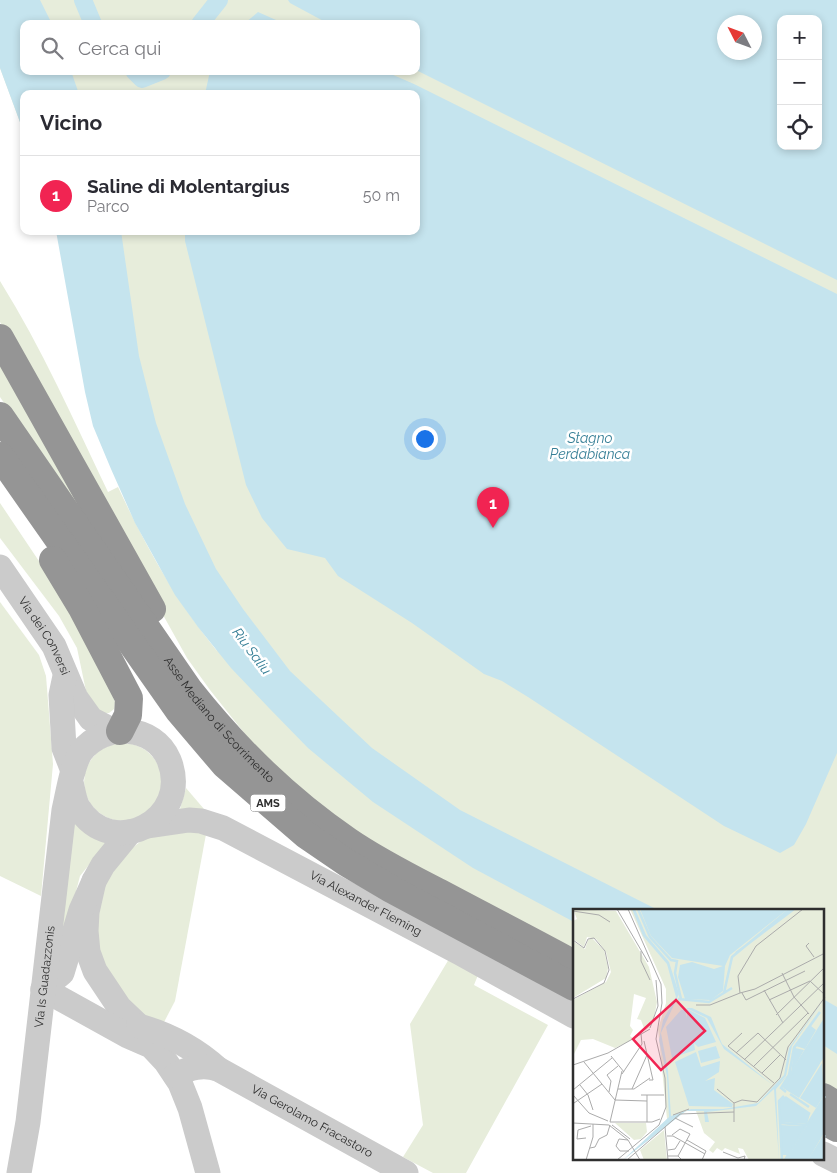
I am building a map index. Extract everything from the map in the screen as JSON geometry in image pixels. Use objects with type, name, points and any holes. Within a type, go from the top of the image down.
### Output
[{"type":"highway","points":[[0,338],[164,632],[161,649]]},
{"type":"highway","name":"Asse Mediano di Scorrimento","points":[[0,416],[189,690],[230,739],[305,808],[348,841],[388,865],[573,963]]},
{"type":"highway","name":"Asse Mediano di Scorrimento","points":[[0,456],[179,711],[225,765],[306,835],[347,863],[391,889],[573,986]]},
{"type":"highway","points":[[47,523],[46,549],[82,608],[128,698],[128,715],[117,731]]},
{"type":"highway","points":[[824,1098],[837,1105]]},
{"type":"highway","points":[[824,1121],[837,1128]]},
{"type":"street","name":"Via dei Conversi","points":[[0,567],[54,646],[66,676],[62,695],[64,748],[72,776]]},
{"type":"street","points":[[66,676],[76,698],[91,719],[117,731]]},
{"type":"street","points":[[43,989],[66,966],[81,910],[103,865],[139,829],[162,814],[173,794],[173,772],[166,753],[156,742],[139,733],[117,731],[103,734],[90,742],[82,752],[72,776],[75,801],[86,817],[106,830],[139,829]]},
{"type":"street","points":[[64,748],[64,810]]},
{"type":"street","name":"Via Is Guadazzonis","points":[[19,1173],[28,1122],[64,810],[72,776]]},
{"type":"street","name":"Via Alexander Fleming","points":[[139,829],[189,820],[201,821],[223,828],[460,953],[573,1015]]},
{"type":"street","points":[[94,882],[87,912],[86,931],[88,952],[95,971],[119,1007],[145,1036],[175,1075],[190,1108],[208,1173]]},
{"type":"street","points":[[43,989],[65,986],[89,992],[119,1007]]},
{"type":"street","name":"Via Gerolamo Fracastoro","points":[[43,989],[128,1036],[145,1036],[155,1030],[196,1052],[218,1070]]},
{"type":"street","name":"Via Gerolamo Fracastoro","points":[[175,1075],[197,1066],[208,1066],[218,1070],[406,1173]]},
{"type":"street","points":[[824,1154],[837,1161]]},
{"type":"green space","points":[[0,0],[837,0],[837,1092],[824,1085],[824,909],[573,909],[573,952],[367,841],[318,807],[253,744],[187,658],[0,322],[0,281],[44,358],[108,492],[118,487],[139,531],[162,572],[188,612],[217,651],[63,235],[420,235],[420,90],[20,90],[20,122],[0,68]]},
{"type":"green space","points":[[0,354],[93,531],[0,397]]},
{"type":"green space","points":[[0,503],[55,585],[110,689],[115,702],[114,709],[109,713],[100,713],[86,691],[77,648],[59,616],[0,538]]},
{"type":"green space","points":[[0,602],[39,655],[46,676],[53,764],[41,896],[0,876]]},
{"type":"green space","points":[[123,743],[138,746],[151,754],[159,767],[162,782],[159,797],[151,810],[138,818],[123,821],[108,818],[95,810],[87,797],[84,782],[87,767],[95,754],[108,746]]},
{"type":"green space","points":[[186,788],[204,809],[180,809]]},
{"type":"green space","points":[[78,823],[108,841],[80,876],[58,961],[73,824]]},
{"type":"green space","points":[[207,829],[175,1001],[162,1026],[131,1007],[103,974],[93,908],[103,875],[124,854],[148,836]]},
{"type":"green space","points":[[449,959],[478,975],[474,985],[548,1025],[466,1173],[433,1173],[403,1157],[423,1125],[410,1024]]},
{"type":"water","points":[[0,0],[40,0],[50,20],[20,20],[20,75],[72,75],[78,90],[20,90],[20,122],[0,68]]},
{"type":"water","points":[[288,0],[837,0],[837,280],[420,72],[420,20],[322,20],[290,3]]},
{"type":"water","points":[[258,12],[276,20],[249,20]]},
{"type":"water","name":"Stagno Perdabianca","points":[[209,75],[393,75],[837,294],[837,753],[806,824],[794,845],[780,853],[724,826],[528,697],[502,681],[484,674],[412,623],[338,576],[325,558],[287,549],[262,518],[246,485],[185,235],[420,235],[420,90],[206,90]]},
{"type":"water","name":"Riu Saliu","points":[[57,235],[122,235],[139,356],[156,423],[185,504],[216,569],[243,609],[290,671],[372,748],[460,810],[656,909],[573,909],[573,921],[473,868],[373,802],[308,748],[231,668],[175,595],[135,523],[111,469],[93,426],[85,392]]},
{"type":"water","points":[[824,1000],[837,1007],[837,1054],[824,1046]]},
{"type":"waterway","points":[[83,0],[91,20]]},
{"type":"waterway","points":[[203,20],[219,0]]},
{"type":"waterway","points":[[138,75],[142,79],[152,75]]},
{"type":"place","name":"Saline di Molentargius","points":[[493,528]]}]
